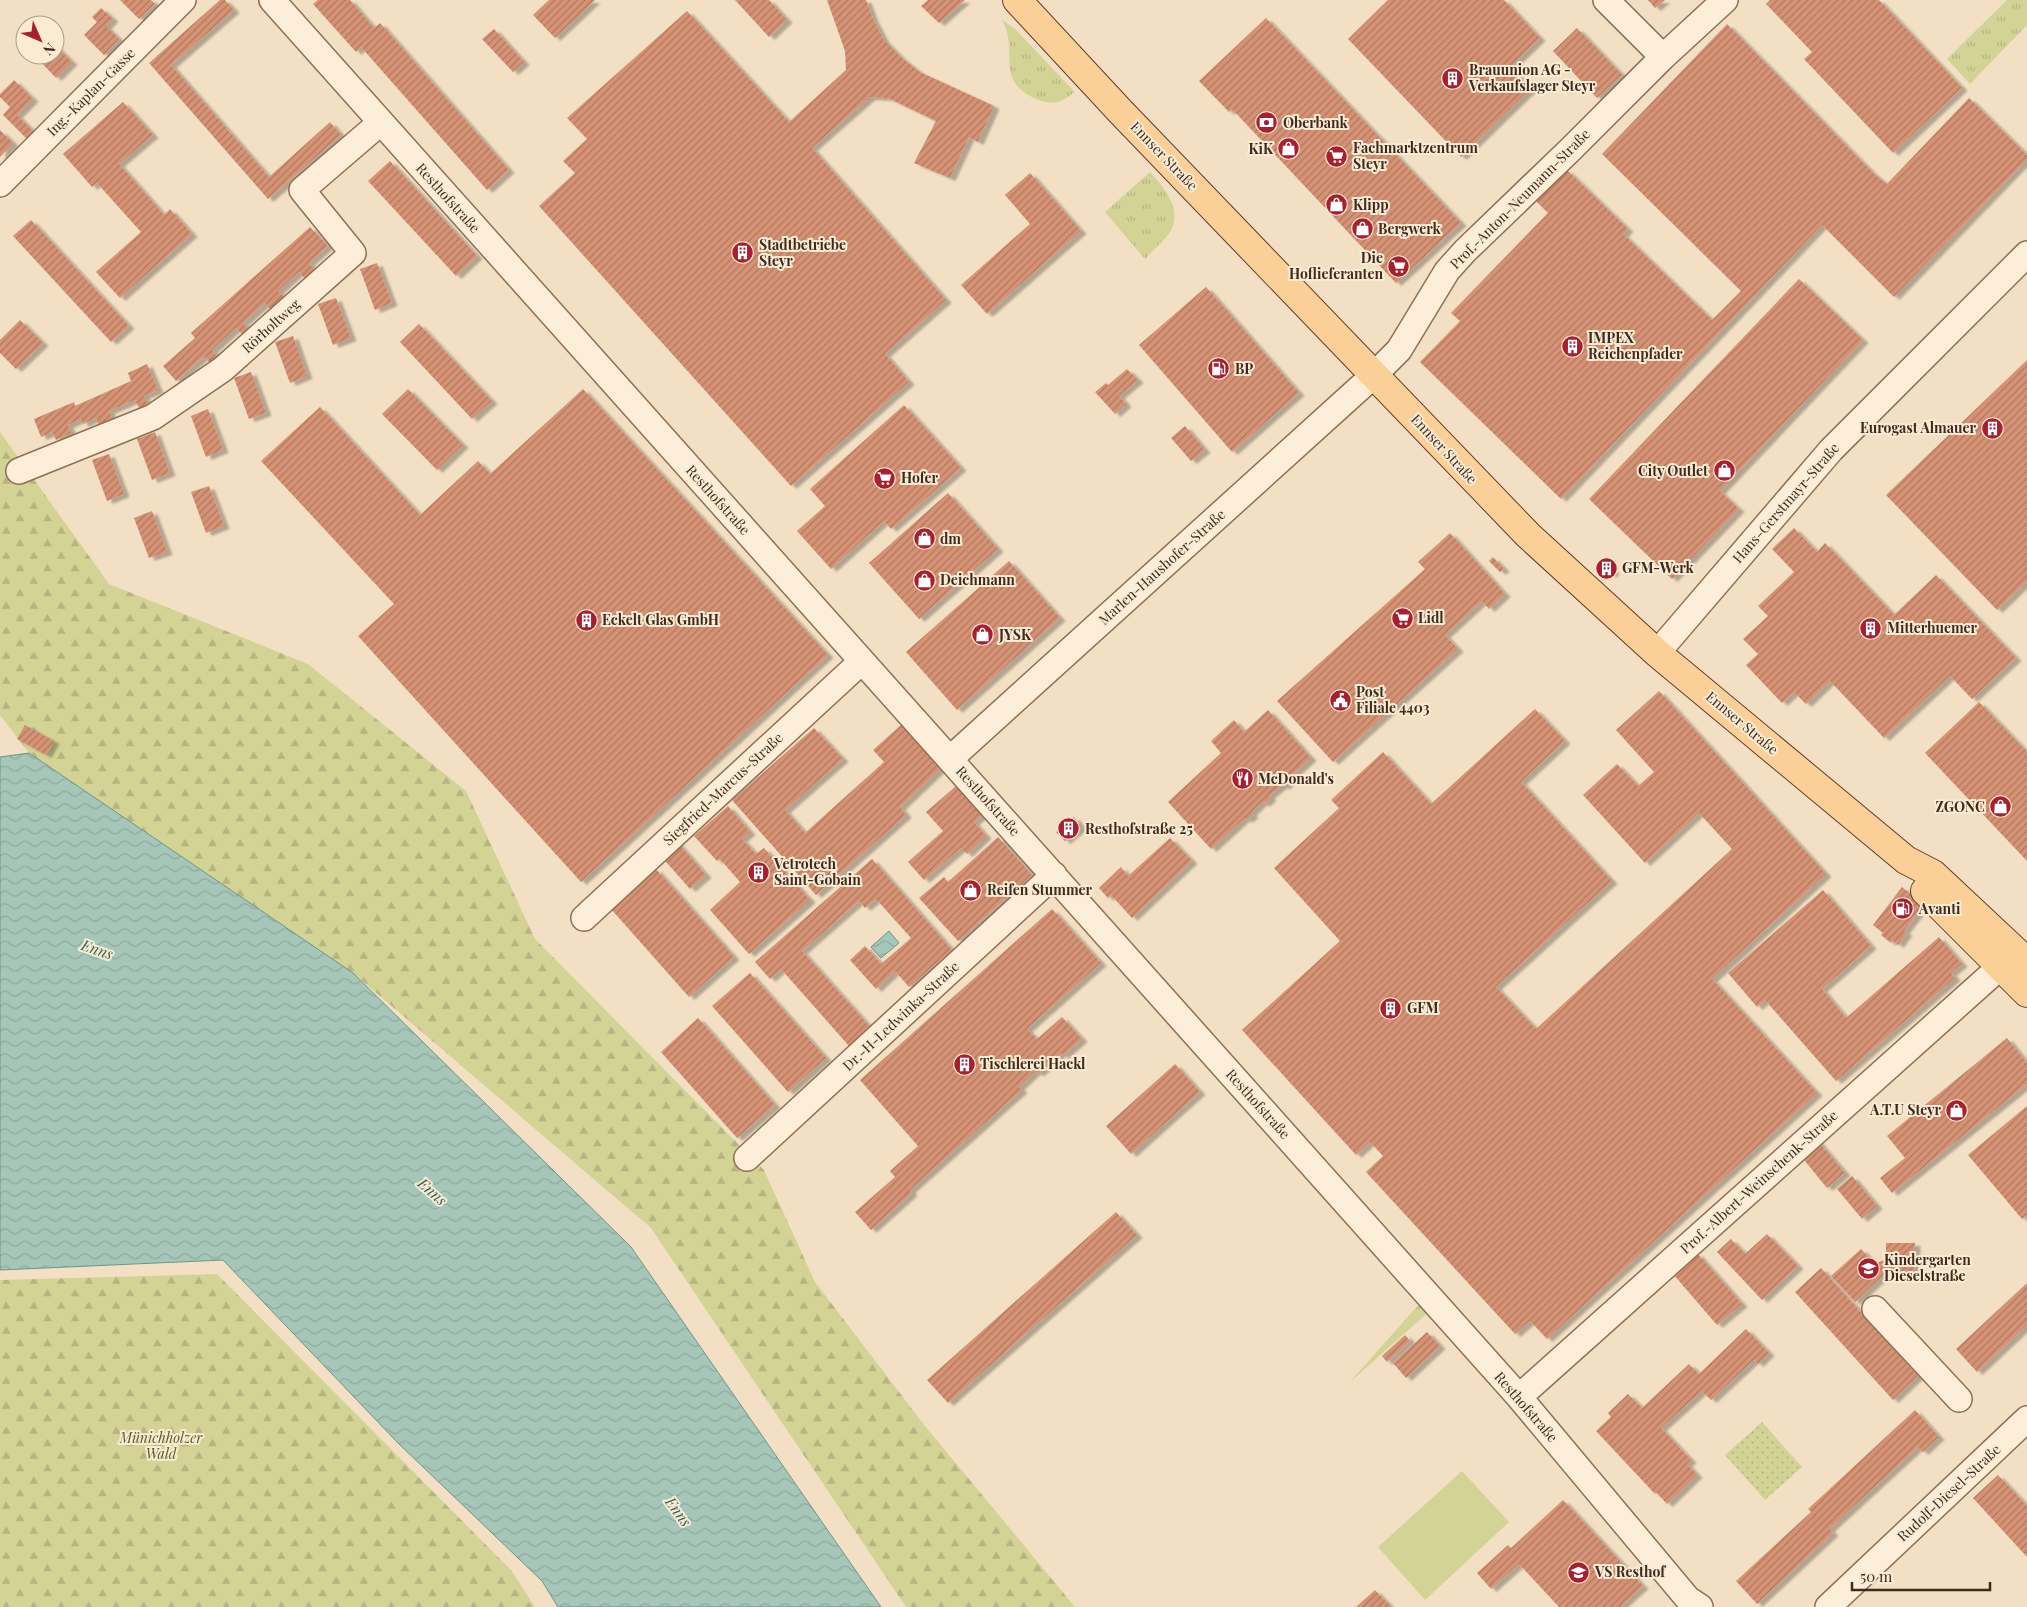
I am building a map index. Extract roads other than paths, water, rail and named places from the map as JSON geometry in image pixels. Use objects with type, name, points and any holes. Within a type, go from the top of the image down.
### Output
[{"type":"main road","name":"Ennser Straße","points":[[1018,0],[1120,111],[1494,502],[1593,596],[1657,653],[1906,860],[1934,874],[2027,962]]},
{"type":"main road","name":"Ennser Straße","points":[[1906,860],[1921,886],[2027,993]]},
{"type":"street","name":"Ing.-Kaplan-Gasse","points":[[0,184],[183,0]]},
{"type":"street","name":"Resthofstraße","points":[[272,0],[1519,1397],[1688,1599],[1700,1607]]},
{"type":"street","points":[[1606,0],[1663,57]]},
{"type":"street","name":"Prof.-Anton-Neumann-Straße","points":[[1374,375],[1399,350],[1447,271],[1465,251],[1663,57],[1725,0]]},
{"type":"street","name":"Rörholtweg","points":[[19,471],[153,417],[223,369],[352,254],[302,190],[380,123]]},
{"type":"street","name":"Hans-Gerstmayr-Straße","points":[[1657,653],[1831,450],[2027,254]]},
{"type":"street","name":"Marlen-Haushofer-Straße","points":[[950,759],[1374,375]]},
{"type":"street","name":"Siegfried-Marcus-Straße","points":[[584,918],[862,661]]},
{"type":"street","name":"Dr.-H-Ledwinka-Straße","points":[[747,1158],[1054,874]]},
{"type":"street","name":"Prof.-Albert-Weinschenk-Straße","points":[[1519,1397],[2000,967]]},
{"type":"street","points":[[1875,1309],[1959,1399]]},
{"type":"street","name":"Rudolf-Diesel-Straße","points":[[1828,1607],[2027,1419]]},
{"type":"water","name":"Enns","points":[[29,753],[353,973],[631,1247],[881,1607],[558,1607],[542,1581],[398,1443],[223,1260],[0,1270],[0,757]]},
{"type":"water","points":[[889,931],[899,943],[881,958],[871,947]]},
{"type":"place","name":"Brauunion AG - Verkaufslager Steyr","points":[[1453,78]]},
{"type":"place","name":"Oberbank","points":[[1267,123]]},
{"type":"place","name":"KiK","points":[[1289,149]]},
{"type":"place","name":"Fachmarktzentrum Steyr","points":[[1337,156]]},
{"type":"place","name":"Klipp","points":[[1337,205]]},
{"type":"place","name":"Bergwerk","points":[[1362,229]]},
{"type":"place","name":"Stadtbetriebe Steyr","points":[[743,253]]},
{"type":"place","name":"Die Hoflieferanten","points":[[1399,266]]},
{"type":"place","name":"IMPEX Reichenpfader","points":[[1572,346]]},
{"type":"place","name":"BP","points":[[1219,369]]},
{"type":"place","name":"Eurogast Almauer","points":[[1992,428]]},
{"type":"place","name":"City Outlet","points":[[1724,471]]},
{"type":"place","name":"Hofer","points":[[885,478]]},
{"type":"place","name":"dm","points":[[924,539]]},
{"type":"place","name":"GFM-Werk","points":[[1606,568]]},
{"type":"place","name":"Deichmann","points":[[924,580]]},
{"type":"place","name":"Lidl","points":[[1402,618]]},
{"type":"place","name":"Eckelt Glas GmbH","points":[[586,620]]},
{"type":"place","name":"Mitterhuemer","points":[[1871,628]]},
{"type":"place","name":"JYSK","points":[[983,635]]},
{"type":"place","name":"Post Filiale 4403","points":[[1340,700]]},
{"type":"place","name":"McDonald's","points":[[1242,779]]},
{"type":"place","name":"ZGONC","points":[[2001,807]]},
{"type":"place","name":"Resthofstraße 25","points":[[1069,829]]},
{"type":"place","name":"Vetrotech Saint-Gobain","points":[[758,872]]},
{"type":"place","name":"Reifen Stummer","points":[[971,890]]},
{"type":"place","name":"Avanti","points":[[1903,909]]},
{"type":"place","name":"GFM","points":[[1391,1008]]},
{"type":"place","name":"Tischlerei Hackl","points":[[964,1064]]},
{"type":"place","name":"A.T.U Steyr","points":[[1957,1110]]},
{"type":"place","name":"Kindergarten Dieselstraße","points":[[1868,1268]]},
{"type":"place","name":"VS Resthof","points":[[1579,1572]]},
{"type":"park label","name":"Münichholzer Wald","points":[[161,1446]]}]
